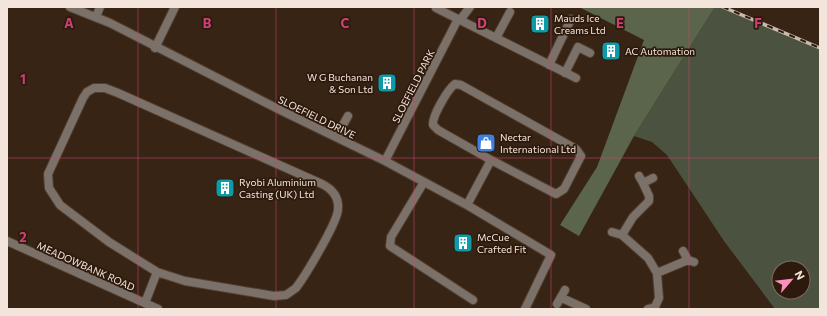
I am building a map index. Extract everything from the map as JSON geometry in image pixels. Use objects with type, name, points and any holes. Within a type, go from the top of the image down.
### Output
[{"type":"street","name":"SLOEFIELD DRIVE","points":[[70,7],[117,26],[155,48],[385,161],[467,205],[551,255],[525,309]]},
{"type":"street","points":[[96,17],[100,7]]},
{"type":"street","points":[[155,48],[175,7]]},
{"type":"street","name":"SLOEFIELD PARK","points":[[385,161],[459,20],[470,7]]},
{"type":"street","points":[[436,8],[447,10],[459,20],[576,78]]},
{"type":"street","points":[[496,38],[510,12]]},
{"type":"street","points":[[549,65],[571,19]]},
{"type":"street","points":[[566,73],[578,47],[590,53]]},
{"type":"street","points":[[455,84],[461,85],[576,149],[581,156],[565,187],[556,194],[491,160],[438,130],[433,125],[434,116],[450,88],[455,84]]},
{"type":"street","points":[[94,88],[105,88],[118,93],[322,184],[333,192],[337,201],[338,209],[336,219],[299,284],[286,295],[270,296],[185,280],[157,272],[109,242],[60,204],[48,188],[48,174],[51,167],[83,98],[87,92],[94,88]]},
{"type":"street","points":[[336,137],[348,116]]},
{"type":"street","points":[[467,205],[491,160]]},
{"type":"street","points":[[622,235],[633,217],[649,201],[649,196],[641,179],[652,178]]},
{"type":"street","points":[[424,182],[391,237],[390,246],[473,300]]},
{"type":"street","points":[[612,232],[622,235],[648,258],[657,273],[658,303],[655,308],[648,309]]},
{"type":"street","name":"MEADOWBANK ROAD","points":[[7,242],[158,309]]},
{"type":"street","points":[[657,273],[691,261],[683,251]]},
{"type":"street","points":[[145,303],[157,272]]},
{"type":"street","points":[[561,297],[586,309]]},
{"type":"green space","points":[[579,7],[715,7],[634,136],[579,236],[560,225],[597,167],[644,40]]},
{"type":"green space","points":[[715,7],[723,7],[820,48],[820,309],[775,309],[724,241],[667,155],[652,142],[634,136]]},
{"type":"railway","points":[[723,7],[820,48]]},
{"type":"place","name":"Mauds Ice Creams Ltd","points":[[540,24]]},
{"type":"place","name":"AC Automation","points":[[611,51]]},
{"type":"place","name":"W G Buchanan & Son Ltd","points":[[387,83]]},
{"type":"place","name":"Nectar International Ltd","points":[[486,143]]},
{"type":"place","name":"Ryobi Aluminium Casting (UK) Ltd","points":[[225,188]]},
{"type":"place","name":"McCue Crafted Fit","points":[[463,243]]}]
